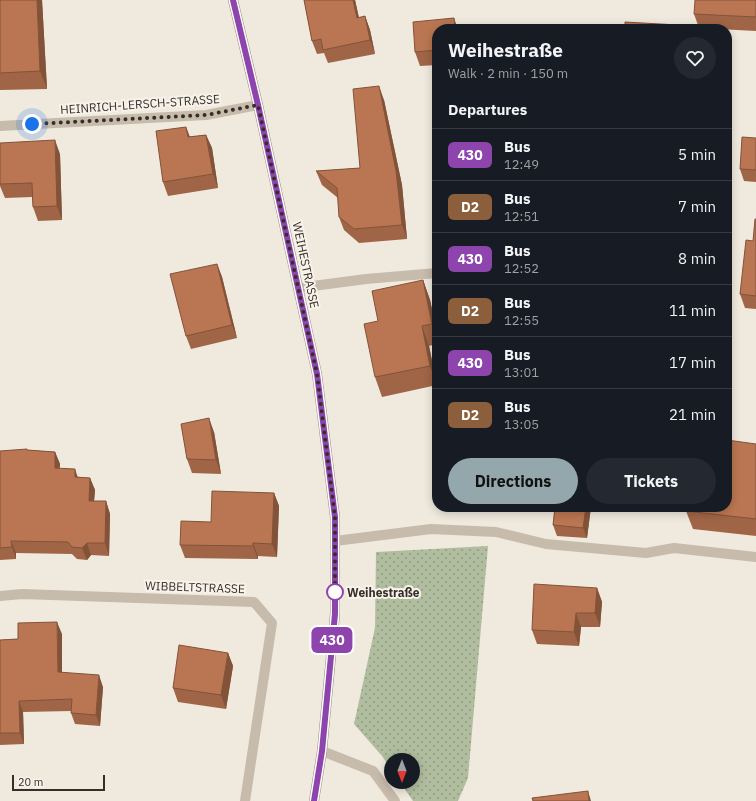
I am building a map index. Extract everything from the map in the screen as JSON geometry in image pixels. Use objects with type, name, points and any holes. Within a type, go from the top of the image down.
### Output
[{"type":"main road","name":"WEIHESTRASSE","points":[[233,0],[258,105],[317,374],[335,517],[335,614],[322,751],[314,801]]},
{"type":"street","name":"HEINRICH-LERSCH-STRASSE","points":[[0,126],[206,115],[258,105]]},
{"type":"street","points":[[298,288],[366,279],[432,273]]},
{"type":"street","points":[[335,541],[431,529],[496,532],[546,544],[646,553],[674,548],[756,557]]},
{"type":"street","name":"WIBBELTSTRASSE","points":[[0,596],[22,594],[254,602],[272,623],[244,801]]},
{"type":"street","points":[[322,751],[373,771],[394,801]]},
{"type":"green space","points":[[488,546],[468,778],[458,801],[413,801],[405,789],[420,789],[420,753],[384,753],[384,759],[354,724],[375,628],[376,552]]},
{"type":"building","points":[[0,0],[37,0],[40,71],[0,73]]},
{"type":"building","points":[[304,0],[353,0],[357,18],[365,16],[370,40],[323,50],[321,39],[312,41]]},
{"type":"building","points":[[695,0],[756,0],[756,17],[694,14]]},
{"type":"building","points":[[454,18],[455,24],[432,24],[432,50],[415,52],[413,22]]},
{"type":"building","points":[[625,22],[660,24],[625,24]]},
{"type":"building","points":[[379,86],[396,171],[402,225],[354,229],[339,217],[337,188],[316,171],[360,168],[353,89]]},
{"type":"building","points":[[186,127],[188,137],[206,135],[213,174],[163,182],[156,131]]},
{"type":"building","points":[[742,137],[756,138],[756,170],[740,169]]},
{"type":"building","points":[[55,140],[57,206],[33,207],[32,183],[0,184],[0,143]]},
{"type":"building","points":[[755,219],[756,296],[740,294],[746,240],[753,241]]},
{"type":"building","points":[[217,264],[232,325],[186,336],[170,274]]},
{"type":"building","points":[[423,280],[432,324],[422,326],[430,366],[375,377],[364,324],[378,321],[372,291]]},
{"type":"building","points":[[209,418],[216,460],[187,459],[181,424]]},
{"type":"building","points":[[732,441],[756,444],[756,519],[695,512],[732,512]]},
{"type":"building","points":[[27,449],[55,452],[55,468],[75,469],[75,477],[90,478],[89,501],[106,501],[105,543],[87,543],[82,548],[72,547],[68,542],[11,541],[12,547],[0,548],[0,451]]},
{"type":"building","points":[[212,491],[274,493],[272,544],[253,543],[253,546],[180,545],[181,521],[211,522]]},
{"type":"building","points":[[554,512],[585,512],[583,528],[553,525]]},
{"type":"building","points":[[534,584],[597,588],[595,613],[576,613],[574,632],[532,630]]},
{"type":"building","points":[[57,622],[58,672],[99,675],[96,715],[71,713],[72,699],[19,701],[20,733],[0,733],[0,640],[18,639],[18,623]]},
{"type":"building","points":[[179,645],[228,653],[221,695],[173,688]]},
{"type":"building","points":[[588,791],[589,801],[533,801],[532,798]]},
{"type":"bus line","name":"430","points":[[233,0],[258,105],[317,374],[335,517],[335,614],[322,751],[314,801]]},
{"type":"place","name":"Weihestraße","points":[[335,592]]},
{"type":"route","points":[[32,124],[206,115],[258,105],[317,374],[335,517],[335,592]]}]
